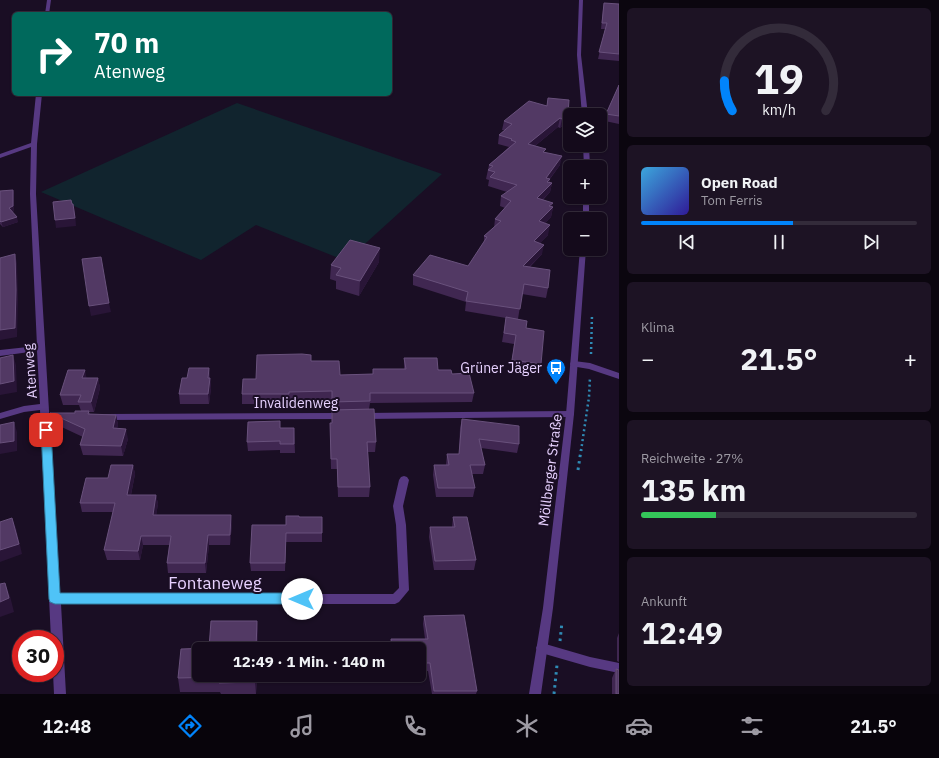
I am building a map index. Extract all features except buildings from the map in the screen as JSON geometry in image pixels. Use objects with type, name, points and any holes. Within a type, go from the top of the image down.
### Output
[{"type":"street","points":[[47,12],[49,0]]},
{"type":"street","points":[[581,0],[579,55],[583,108]]},
{"type":"street","name":"Atenweg","points":[[39,96],[34,144],[33,194],[41,348],[45,406],[48,416],[60,694]]},
{"type":"street","points":[[0,156],[34,144]]},
{"type":"street","name":"Möllberger Straße","points":[[535,694],[542,648],[570,414],[582,256]]},
{"type":"street","points":[[0,353],[41,348]]},
{"type":"street","points":[[574,364],[590,366],[619,376]]},
{"type":"street","points":[[0,416],[24,409],[45,406]]},
{"type":"street","name":"Invalidenweg","points":[[96,417],[570,414]]},
{"type":"street","name":"Fontaneweg","points":[[55,599],[395,599],[404,590],[401,525],[398,506],[404,480]]},
{"type":"street","points":[[542,648],[590,662],[619,668]]},
{"type":"shaded area","points":[[237,103],[442,174],[346,261],[256,225],[201,260],[41,192]]},
{"type":"place","name":"Grüner Jäger","points":[[556,385]]},
{"type":"route","points":[[46,430],[55,599],[302,599]]}]
